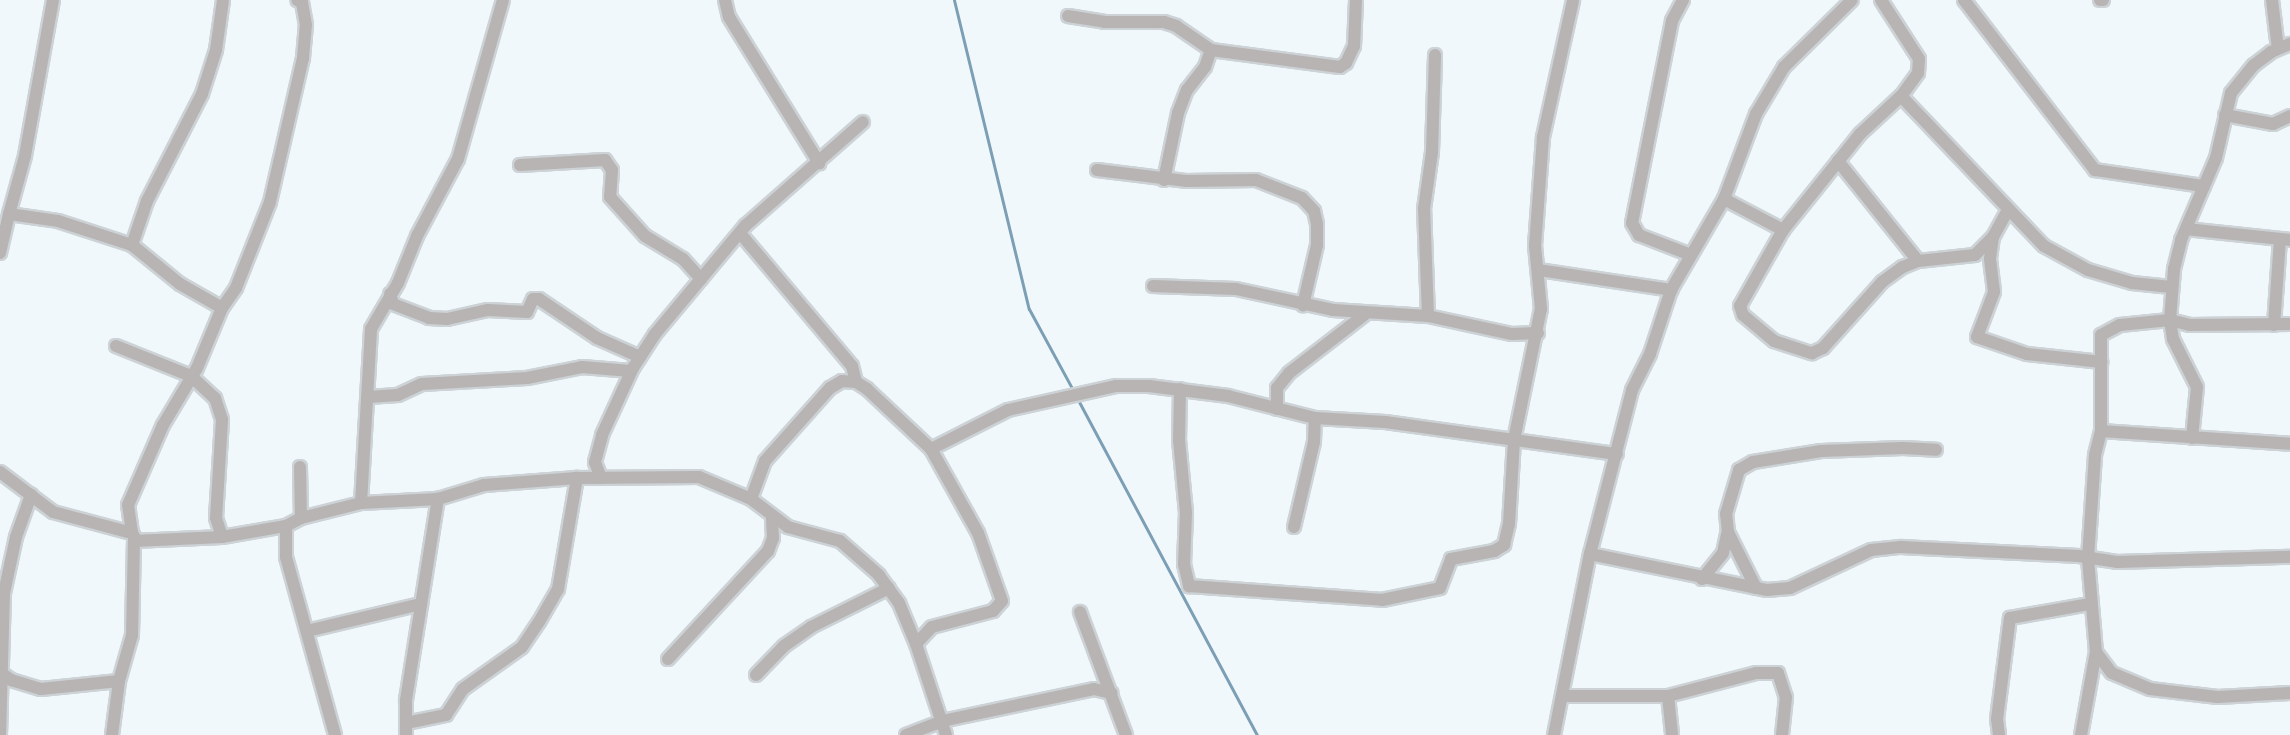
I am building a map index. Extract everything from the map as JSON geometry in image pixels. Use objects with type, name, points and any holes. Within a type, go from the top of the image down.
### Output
[{"type":"street","points":[[0,253],[31,128],[53,0]]},
{"type":"street","points":[[132,245],[147,201],[202,94],[216,50],[223,0]]},
{"type":"street","points":[[112,735],[119,681],[132,635],[131,549],[134,536],[128,505],[163,425],[191,376],[222,308],[236,288],[270,202],[303,58],[306,25],[302,2],[297,0]]},
{"type":"street","points":[[361,503],[371,329],[458,159],[502,0]]},
{"type":"street","points":[[725,0],[729,17],[819,163]]},
{"type":"street","points":[[1068,16],[1104,22],[1164,22],[1176,26],[1211,50],[1340,67],[1346,63],[1354,46],[1356,0]]},
{"type":"street","points":[[1180,389],[1180,450],[1186,513],[1184,564],[1189,586],[1382,600],[1440,588],[1446,581],[1451,559],[1494,551],[1504,545],[1509,524],[1514,440],[1524,381],[1538,333],[1539,270],[1535,246],[1543,137],[1573,0]]},
{"type":"street","points":[[1683,0],[1672,21],[1632,223],[1639,236],[1691,255]]},
{"type":"street","points":[[1554,735],[1590,554],[1632,390],[1650,354],[1671,291],[1724,199],[1756,114],[1784,67],[1852,0]]},
{"type":"street","points":[[1881,0],[1920,61],[1918,73],[1901,96],[1838,161],[1783,230],[1740,311],[1774,341],[1795,350],[1812,353],[1823,348],[1882,282],[1918,261],[1975,255],[1993,237],[2008,210]]},
{"type":"street","points":[[1964,0],[2095,170],[2204,186]]},
{"type":"street","points":[[2272,0],[2278,49]]},
{"type":"street","points":[[2192,438],[2197,401],[2195,378],[2180,356],[2170,320],[2171,287],[2186,229],[2216,158],[2230,93],[2240,78],[2278,49],[2290,44]]},
{"type":"street","points":[[1164,180],[1178,113],[1187,90],[1205,67],[1211,50]]},
{"type":"street","points":[[1428,316],[1424,208],[1432,152],[1436,55]]},
{"type":"street","points":[[1901,96],[2044,246],[2088,270],[2132,283],[2171,287]]},
{"type":"street","points":[[2225,115],[2273,124],[2290,116]]},
{"type":"street","points":[[601,478],[595,462],[602,435],[631,371],[682,298],[740,232],[863,122]]},
{"type":"street","points":[[520,165],[605,160],[612,170],[610,197],[645,236],[683,259],[701,279]]},
{"type":"street","points":[[1838,161],[1918,261]]},
{"type":"street","points":[[1097,170],[1164,180],[1256,180],[1309,203],[1317,224],[1317,245],[1303,305]]},
{"type":"street","points":[[1724,199],[1783,230]]},
{"type":"street","points":[[9,214],[58,221],[132,245],[180,284],[222,308]]},
{"type":"street","points":[[2186,229],[2285,240],[2274,325]]},
{"type":"street","points":[[740,232],[852,366],[856,382],[931,449],[978,533],[1002,601],[993,611],[932,627],[916,644]]},
{"type":"street","points":[[1993,237],[1990,259],[1994,292],[1977,337],[2027,354],[2102,362]]},
{"type":"street","points":[[1539,270],[1671,291]]},
{"type":"street","points":[[1152,286],[1236,289],[1303,305],[1364,315],[1428,316],[1512,334],[1538,333]]},
{"type":"street","points":[[390,294],[393,304],[429,318],[447,319],[488,310],[527,312],[533,299],[539,299],[597,338],[640,357]]},
{"type":"street","points":[[1277,410],[1277,388],[1289,373],[1364,315]]},
{"type":"street","points":[[2081,735],[2096,652],[2089,604],[2088,558],[2095,455],[2101,431],[2101,335],[2107,330],[2170,320],[2190,325],[2290,324]]},
{"type":"street","points":[[116,346],[191,376],[215,398],[222,420],[216,518],[222,537]]},
{"type":"street","points":[[368,397],[398,395],[422,384],[527,378],[582,367],[631,371]]},
{"type":"street","points":[[751,500],[765,461],[830,388],[842,381],[856,382]]},
{"type":"street","points":[[931,449],[1008,410],[1116,386],[1180,389],[1315,418],[1385,422],[1617,454]]},
{"type":"street","points":[[1294,527],[1314,442],[1315,418]]},
{"type":"street","points":[[2101,431],[2290,444]]},
{"type":"street","points":[[1702,579],[1723,553],[1728,532],[1726,514],[1734,481],[1739,471],[1753,462],[1821,451],[1903,448],[1936,450]]},
{"type":"street","points":[[300,467],[301,518]]},
{"type":"street","points":[[0,472],[53,512],[134,536],[222,537],[286,526],[301,518],[361,503],[438,499],[484,485],[577,478],[699,477],[751,500],[772,518],[788,527],[840,541],[889,588],[916,644],[946,735]]},
{"type":"street","points":[[438,499],[421,604],[406,729],[446,715],[463,689],[522,647],[558,588],[577,478]]},
{"type":"street","points":[[0,735],[4,593],[16,537],[31,495]]},
{"type":"street","points":[[668,659],[768,551],[773,538],[772,518]]},
{"type":"street","points":[[286,526],[286,557],[307,631],[314,670],[335,735]]},
{"type":"street","points":[[1728,532],[1756,588]]},
{"type":"street","points":[[1590,554],[1702,579],[1756,588],[1790,588],[1871,550],[1901,547],[2088,558],[2117,562],[2290,557]]},
{"type":"street","points":[[756,675],[784,646],[811,627],[889,588]]},
{"type":"street","points":[[307,631],[421,604]]},
{"type":"street","points":[[1999,735],[1997,719],[2010,618],[2089,604]]},
{"type":"street","points":[[1080,612],[1126,735]]},
{"type":"street","points":[[2096,652],[2112,673],[2150,689],[2218,697],[2290,693]]},
{"type":"street","points":[[0,673],[41,689],[119,681]]},
{"type":"street","points":[[1562,696],[1668,696],[1756,673],[1778,673],[1786,697],[1782,735]]},
{"type":"street","points":[[1094,689],[1106,679]]},
{"type":"street","points":[[906,735],[942,721],[1094,689],[1112,693]]},
{"type":"street","points":[[1668,696],[1672,735]]},
{"type":"waterway","points":[[954,0],[1029,309],[1074,392]]},
{"type":"waterway","points":[[1077,398],[1257,735]]}]
